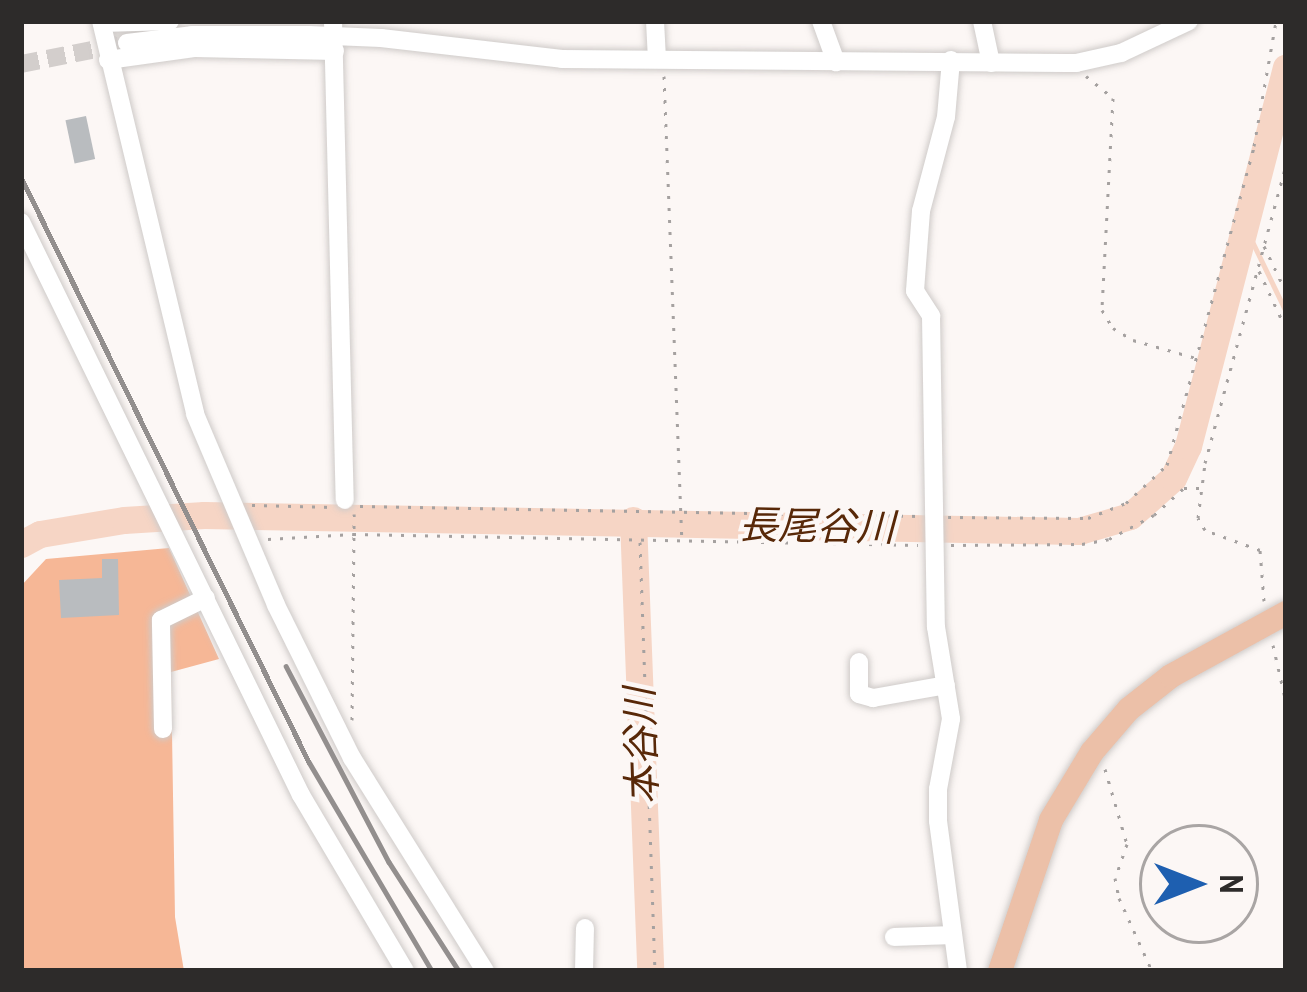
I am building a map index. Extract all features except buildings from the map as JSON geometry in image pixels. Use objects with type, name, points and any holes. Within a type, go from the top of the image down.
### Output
[{"type":"main road","points":[[1000,971],[1052,820],[1100,743],[1129,709],[1171,676],[1277,617]]},
{"type":"street","points":[[170,21],[101,22],[194,414],[352,758],[485,971]]},
{"type":"street","points":[[655,21],[660,59]]},
{"type":"street","points":[[821,21],[836,62]]},
{"type":"street","points":[[982,21],[991,63]]},
{"type":"street","points":[[127,43],[192,35],[334,36],[562,59],[1087,62],[1121,53],[1189,21]]},
{"type":"street","points":[[108,60],[334,36]]},
{"type":"street","points":[[334,36],[350,505]]},
{"type":"street","points":[[951,60],[946,116],[921,211],[916,291],[931,316],[936,627],[951,737],[940,770],[938,805],[958,971]]},
{"type":"street","points":[[21,222],[301,795],[405,971]]},
{"type":"street","points":[[164,730],[161,620],[193,600],[206,598]]},
{"type":"street","points":[[859,662],[860,694],[873,698],[946,685]]},
{"type":"street","points":[[584,971],[585,928]]},
{"type":"street","points":[[894,937],[952,934]]},
{"type":"path","points":[[247,538],[353,532],[682,542],[1072,519],[1126,502],[1157,479],[1174,451],[1255,146],[1276,21]]},
{"type":"path","points":[[660,59],[682,542]]},
{"type":"path","points":[[1087,62],[1085,80],[1103,86],[1113,98],[1102,310],[1113,328],[1133,340],[1198,359]]},
{"type":"path","points":[[1286,164],[1200,488],[1200,526],[1260,550],[1277,617],[1286,702]]},
{"type":"path","points":[[1263,249],[1286,292]]},
{"type":"path","points":[[1258,266],[1286,329]]},
{"type":"path","points":[[233,507],[682,512],[1082,544],[1132,529],[1184,488],[1200,488]]},
{"type":"path","points":[[350,505],[352,758]]},
{"type":"path","points":[[640,541],[655,971]]},
{"type":"path","points":[[1100,743],[1126,844],[1115,878],[1119,898],[1152,971]]},
{"type":"shaded area","points":[[169,548],[219,659],[171,672],[175,917],[184,971],[21,971],[21,586],[46,559]]},
{"type":"waterway","name":"長尾谷川","points":[[21,544],[40,534],[124,520],[204,515],[1079,531],[1130,516],[1173,478],[1188,446],[1286,67]]},
{"type":"waterway","points":[[1246,228],[1286,311]]},
{"type":"waterway","name":"本谷川","points":[[633,520],[650,971]]},
{"type":"tunnel","points":[[21,64],[122,44]]},
{"type":"railway","points":[[21,177],[309,762],[432,971]]},
{"type":"railway","points":[[286,666],[389,862],[459,971]]}]
